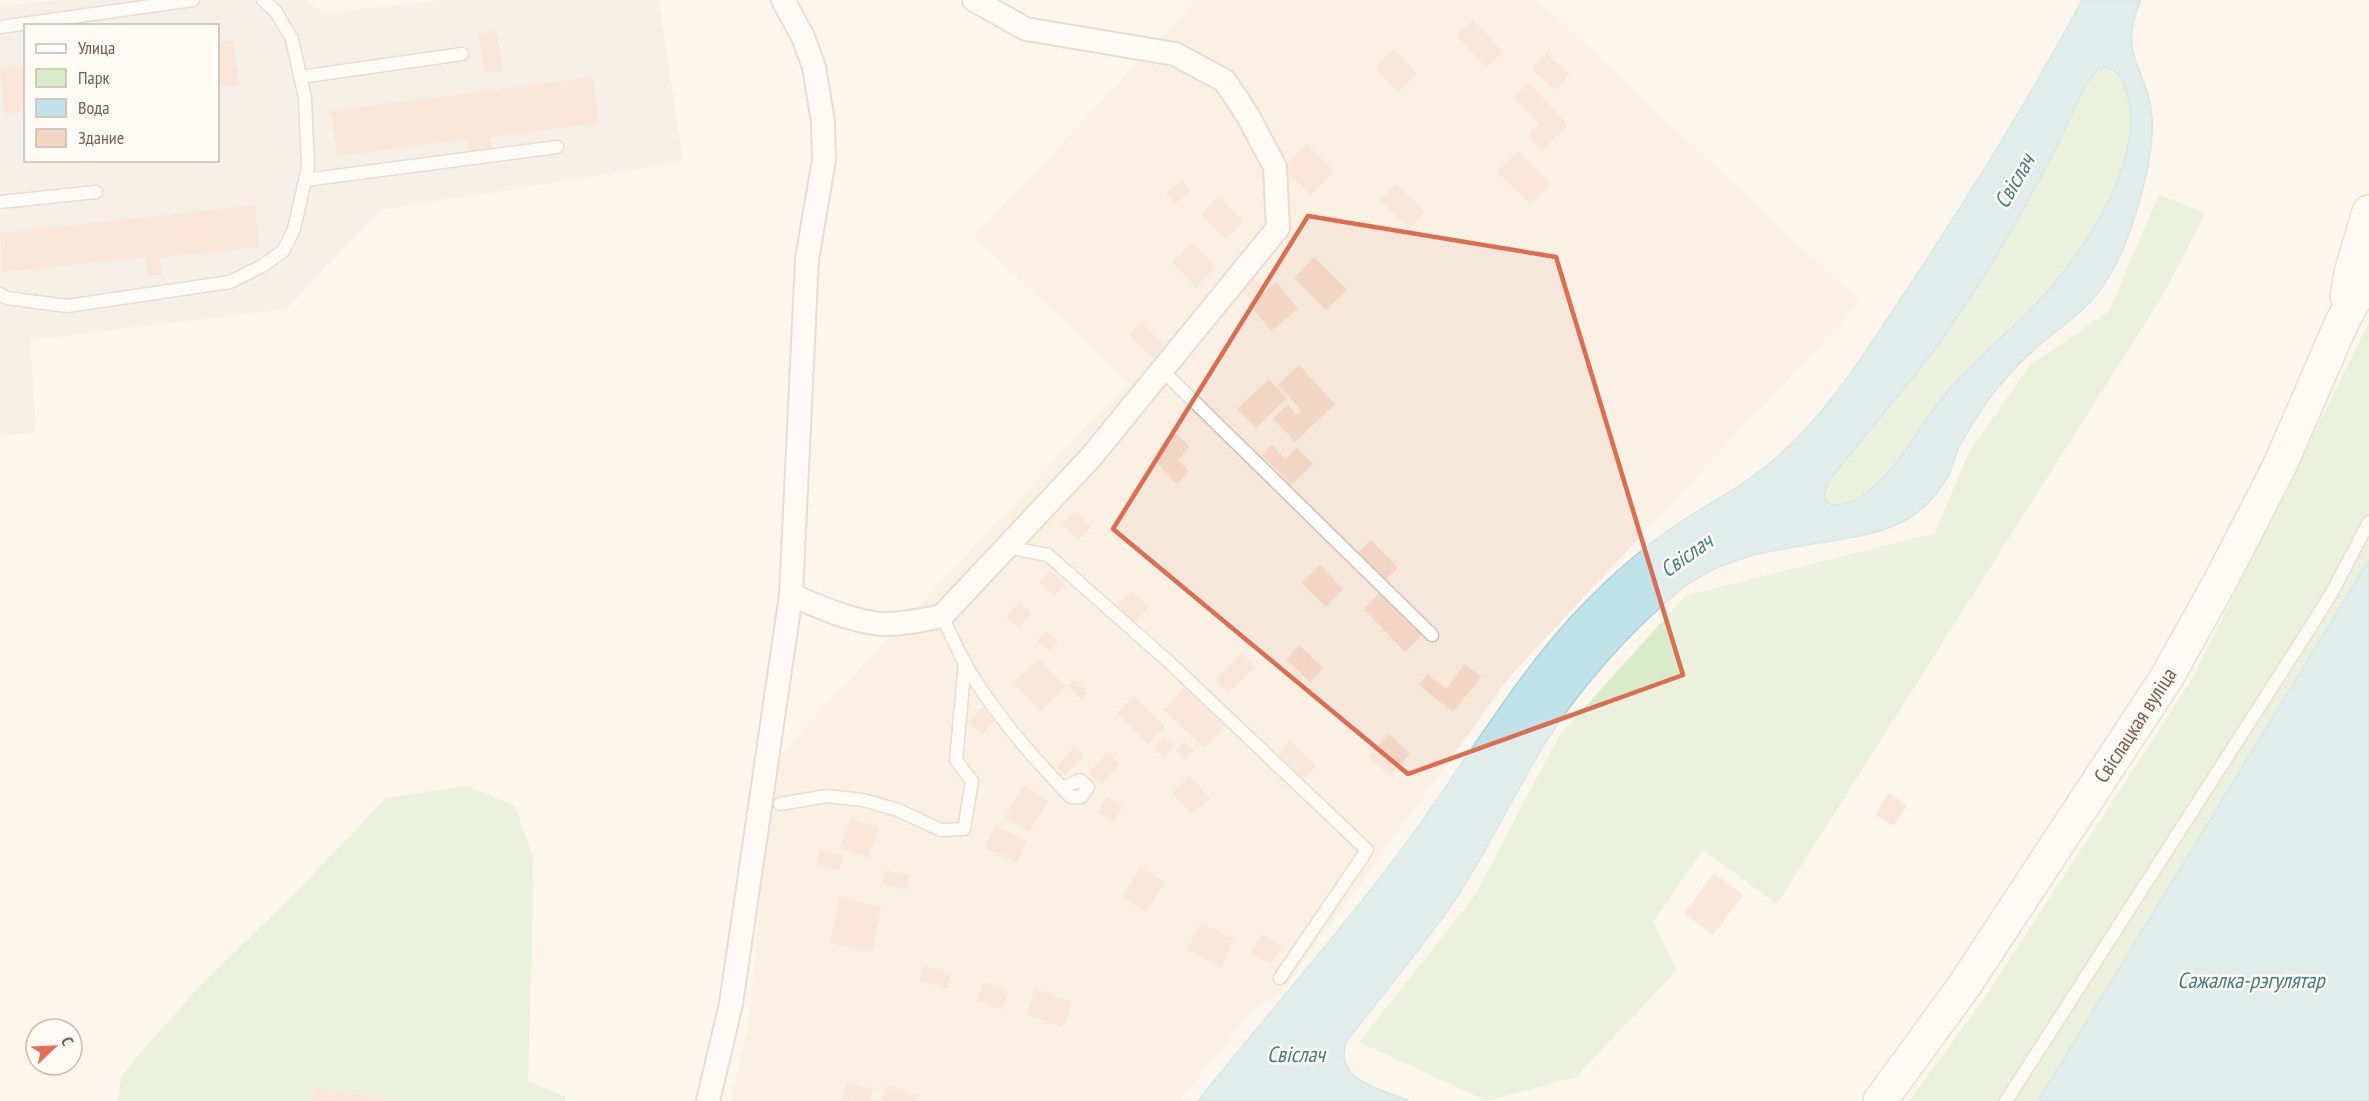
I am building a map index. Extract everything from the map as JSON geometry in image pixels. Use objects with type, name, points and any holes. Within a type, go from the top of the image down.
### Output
[{"type":"main road","name":"Свіслацкая вуліца","points":[[2342,322],[2350,273],[2369,212]]},
{"type":"main road","name":"Свіслацкая вуліца","points":[[1880,1101],[1965,986],[2167,677],[2221,580],[2280,465],[2342,322],[2369,273]]},
{"type":"street","points":[[708,1101],[731,1004],[791,595],[807,259],[824,160],[824,122],[814,67],[803,37],[783,0]]},
{"type":"street","points":[[791,595],[840,614],[881,624],[912,622],[942,616],[1091,457],[1278,228],[1275,166],[1248,116],[1225,81],[1175,54],[1026,29],[974,0]]},
{"type":"lane","points":[[0,27],[193,0]]},
{"type":"lane","points":[[0,286],[3,296],[67,306],[230,282],[262,266],[283,251],[294,230],[308,167],[304,98],[292,39],[276,12],[263,0]]},
{"type":"lane","points":[[300,77],[462,54]]},
{"type":"lane","points":[[305,180],[557,147]]},
{"type":"lane","points":[[0,202],[96,192]]},
{"type":"lane","points":[[1162,370],[1432,635]]},
{"type":"lane","points":[[2006,1101],[2314,622],[2369,522]]},
{"type":"lane","points":[[1007,546],[1048,555],[1169,662],[1367,850],[1280,978]]},
{"type":"lane","points":[[942,616],[965,662],[1010,731],[1062,788]]},
{"type":"lane","points":[[780,804],[827,796],[863,800],[898,810],[941,830],[964,829],[972,780],[956,760],[965,662]]},
{"type":"highlighted area","points":[[1308,216],[1556,257],[1683,675],[1408,774],[1113,529]]},
{"type":"shaded area","points":[[61,0],[306,0],[322,13],[443,0],[659,0],[683,162],[380,210],[286,309],[30,340],[36,433],[0,436],[0,5]]},
{"type":"shaded area","points":[[1196,0],[1538,0],[1860,302],[1511,675],[1287,985],[1250,1014],[1179,1101],[731,1101],[749,1020],[773,762],[1128,382],[974,237]]},
{"type":"green space","points":[[2106,67],[2116,72],[2124,85],[2129,102],[2130,128],[2126,155],[2116,184],[2087,239],[2034,306],[1947,392],[1889,472],[1858,499],[1834,505],[1828,503],[1825,499],[1825,492],[1829,481],[1927,360],[1962,311],[2020,217],[2086,84],[2098,69]]},
{"type":"green space","points":[[2159,195],[2206,213],[2160,300],[1777,904],[1703,850],[1653,922],[1677,970],[1576,1077],[1487,1101],[1359,1042],[1473,898],[1559,736],[1685,596],[1935,533],[1969,452],[2030,365],[2109,311]]},
{"type":"green space","points":[[2369,322],[2369,1101],[1909,1101],[1983,1000],[2192,679]]},
{"type":"green space","points":[[468,786],[515,806],[533,856],[528,1081],[566,1097],[565,1101],[118,1101],[121,1078],[134,1060],[197,989],[300,888],[386,798]]},
{"type":"water","name":"Свіслач","points":[[2082,0],[2141,0],[2131,35],[2132,48],[2145,84],[2152,116],[2150,152],[2142,192],[2122,251],[2107,280],[2090,302],[2031,353],[1994,392],[1959,447],[1949,474],[1939,490],[1911,517],[1887,529],[1775,550],[1715,569],[1696,579],[1660,607],[1607,661],[1575,700],[1547,740],[1482,856],[1446,913],[1347,1041],[1344,1055],[1346,1066],[1353,1075],[1362,1082],[1409,1101],[1198,1101],[1380,878],[1425,817],[1504,701],[1546,645],[1569,619],[1633,557],[1676,525],[1765,467],[1813,422],[1844,383],[1948,226],[1995,152]],"holes":[[[2106,67],[2122,80],[2126,91],[2129,102],[2130,128],[2126,155],[2116,184],[2087,239],[2034,306],[1947,392],[1889,472],[1858,499],[1834,505],[1828,503],[1825,499],[1825,492],[1829,481],[1927,360],[1982,280],[2037,185],[2086,84],[2098,69]]]},
{"type":"water","name":"Сажалка-рэгулятар","points":[[2369,560],[2369,1101],[2038,1101]]},
{"type":"building","points":[[1473,20],[1503,52],[1486,67],[1456,35]]},
{"type":"building","points":[[496,31],[503,71],[485,74],[478,34]]},
{"type":"building","points":[[233,40],[239,85],[219,88],[219,42]]},
{"type":"building","points":[[1394,49],[1417,74],[1398,92],[1375,68]]},
{"type":"building","points":[[1547,53],[1569,74],[1555,90],[1532,69]]},
{"type":"building","points":[[24,65],[24,111],[4,114],[0,69]]},
{"type":"building","points":[[593,77],[599,123],[490,137],[492,152],[469,155],[467,139],[337,156],[331,111]]},
{"type":"building","points":[[1529,83],[1568,125],[1542,150],[1528,135],[1539,124],[1514,97]]},
{"type":"building","points":[[1307,144],[1334,171],[1311,195],[1283,168]]},
{"type":"building","points":[[1518,151],[1551,184],[1531,204],[1497,172]]},
{"type":"building","points":[[1182,180],[1191,191],[1175,204],[1166,193]]},
{"type":"building","points":[[1396,184],[1425,212],[1409,229],[1380,200]]},
{"type":"building","points":[[1219,197],[1243,221],[1226,239],[1201,214]]},
{"type":"building","points":[[255,205],[259,247],[160,258],[162,275],[147,276],[145,257],[2,272],[0,233]]},
{"type":"building","points":[[1192,243],[1216,267],[1196,287],[1172,262]]},
{"type":"building","points":[[1314,257],[1347,290],[1326,310],[1294,278]]},
{"type":"building","points":[[1252,277],[1261,285],[1250,298],[1240,290]]},
{"type":"building","points":[[1276,282],[1298,309],[1271,331],[1249,304]]},
{"type":"building","points":[[1141,322],[1165,346],[1153,358],[1129,335]]},
{"type":"building","points":[[1299,365],[1335,404],[1295,442],[1273,418],[1288,405],[1297,415],[1301,410],[1278,385]]},
{"type":"building","points":[[1269,379],[1287,398],[1256,428],[1237,409]]},
{"type":"building","points":[[1176,433],[1190,447],[1178,460],[1189,471],[1177,484],[1151,457]]},
{"type":"building","points":[[1272,445],[1285,459],[1297,448],[1313,464],[1291,485],[1262,455]]},
{"type":"building","points":[[1075,511],[1091,527],[1078,540],[1062,524]]},
{"type":"building","points":[[1371,540],[1398,568],[1385,580],[1358,553]]},
{"type":"building","points":[[1320,565],[1343,589],[1326,607],[1302,583]]},
{"type":"building","points":[[1050,570],[1065,584],[1054,596],[1039,582]]},
{"type":"building","points":[[1131,591],[1149,607],[1132,625],[1115,608]]},
{"type":"building","points":[[1381,592],[1422,635],[1405,652],[1364,609]]},
{"type":"building","points":[[1019,602],[1031,613],[1019,628],[1006,617]]},
{"type":"building","points":[[1046,631],[1058,641],[1050,651],[1037,641]]},
{"type":"building","points":[[1299,645],[1323,668],[1310,682],[1286,660]]},
{"type":"building","points":[[1242,653],[1255,667],[1228,693],[1215,680]]},
{"type":"building","points":[[1039,659],[1066,687],[1040,711],[1013,683]]},
{"type":"building","points":[[1465,664],[1481,677],[1453,712],[1419,685],[1427,674],[1446,689]]},
{"type":"building","points":[[1075,680],[1088,693],[1081,699],[1068,686]]},
{"type":"building","points":[[1184,688],[1225,726],[1205,748],[1164,710]]},
{"type":"building","points":[[1134,696],[1165,727],[1148,744],[1117,713]]},
{"type":"building","points":[[983,707],[996,719],[982,735],[969,723]]},
{"type":"building","points":[[1389,734],[1410,754],[1389,776],[1368,756]]},
{"type":"building","points":[[1164,738],[1174,746],[1164,757],[1154,749]]},
{"type":"building","points":[[1184,741],[1194,750],[1185,760],[1176,751]]},
{"type":"building","points":[[1290,741],[1316,766],[1300,783],[1275,757]]},
{"type":"building","points":[[1075,746],[1084,755],[1065,775],[1056,767]]},
{"type":"building","points":[[1107,753],[1120,764],[1102,784],[1089,773]]},
{"type":"building","points":[[1189,776],[1210,798],[1192,814],[1172,793]]},
{"type":"building","points":[[1024,785],[1049,801],[1029,832],[1005,817]]},
{"type":"building","points":[[1889,793],[1907,806],[1893,826],[1875,814]]},
{"type":"building","points":[[1107,797],[1123,807],[1113,822],[1097,812]]},
{"type":"building","points":[[851,818],[879,828],[868,858],[840,848]]},
{"type":"building","points":[[995,826],[1027,840],[1017,862],[985,848]]},
{"type":"building","points":[[820,850],[843,856],[839,870],[816,864]]},
{"type":"building","points":[[1140,867],[1165,882],[1146,912],[1122,897]]},
{"type":"building","points":[[885,870],[909,875],[906,890],[882,884]]},
{"type":"building","points":[[1714,873],[1743,895],[1713,935],[1684,913]]},
{"type":"building","points":[[839,898],[881,907],[872,952],[830,943]]},
{"type":"building","points":[[1200,923],[1234,939],[1221,968],[1187,949]]},
{"type":"building","points":[[1263,934],[1282,947],[1270,964],[1251,952]]},
{"type":"building","points":[[923,966],[951,974],[947,989],[919,981]]},
{"type":"building","points":[[984,983],[1008,992],[1002,1010],[977,1000]]},
{"type":"building","points":[[1035,989],[1072,1002],[1063,1027],[1026,1015]]},
{"type":"building","points":[[847,1082],[873,1089],[870,1101],[842,1100]]},
{"type":"building","points":[[887,1086],[917,1096],[915,1101],[882,1101]]},
{"type":"building","points":[[315,1088],[391,1100],[391,1101],[313,1101]]}]
